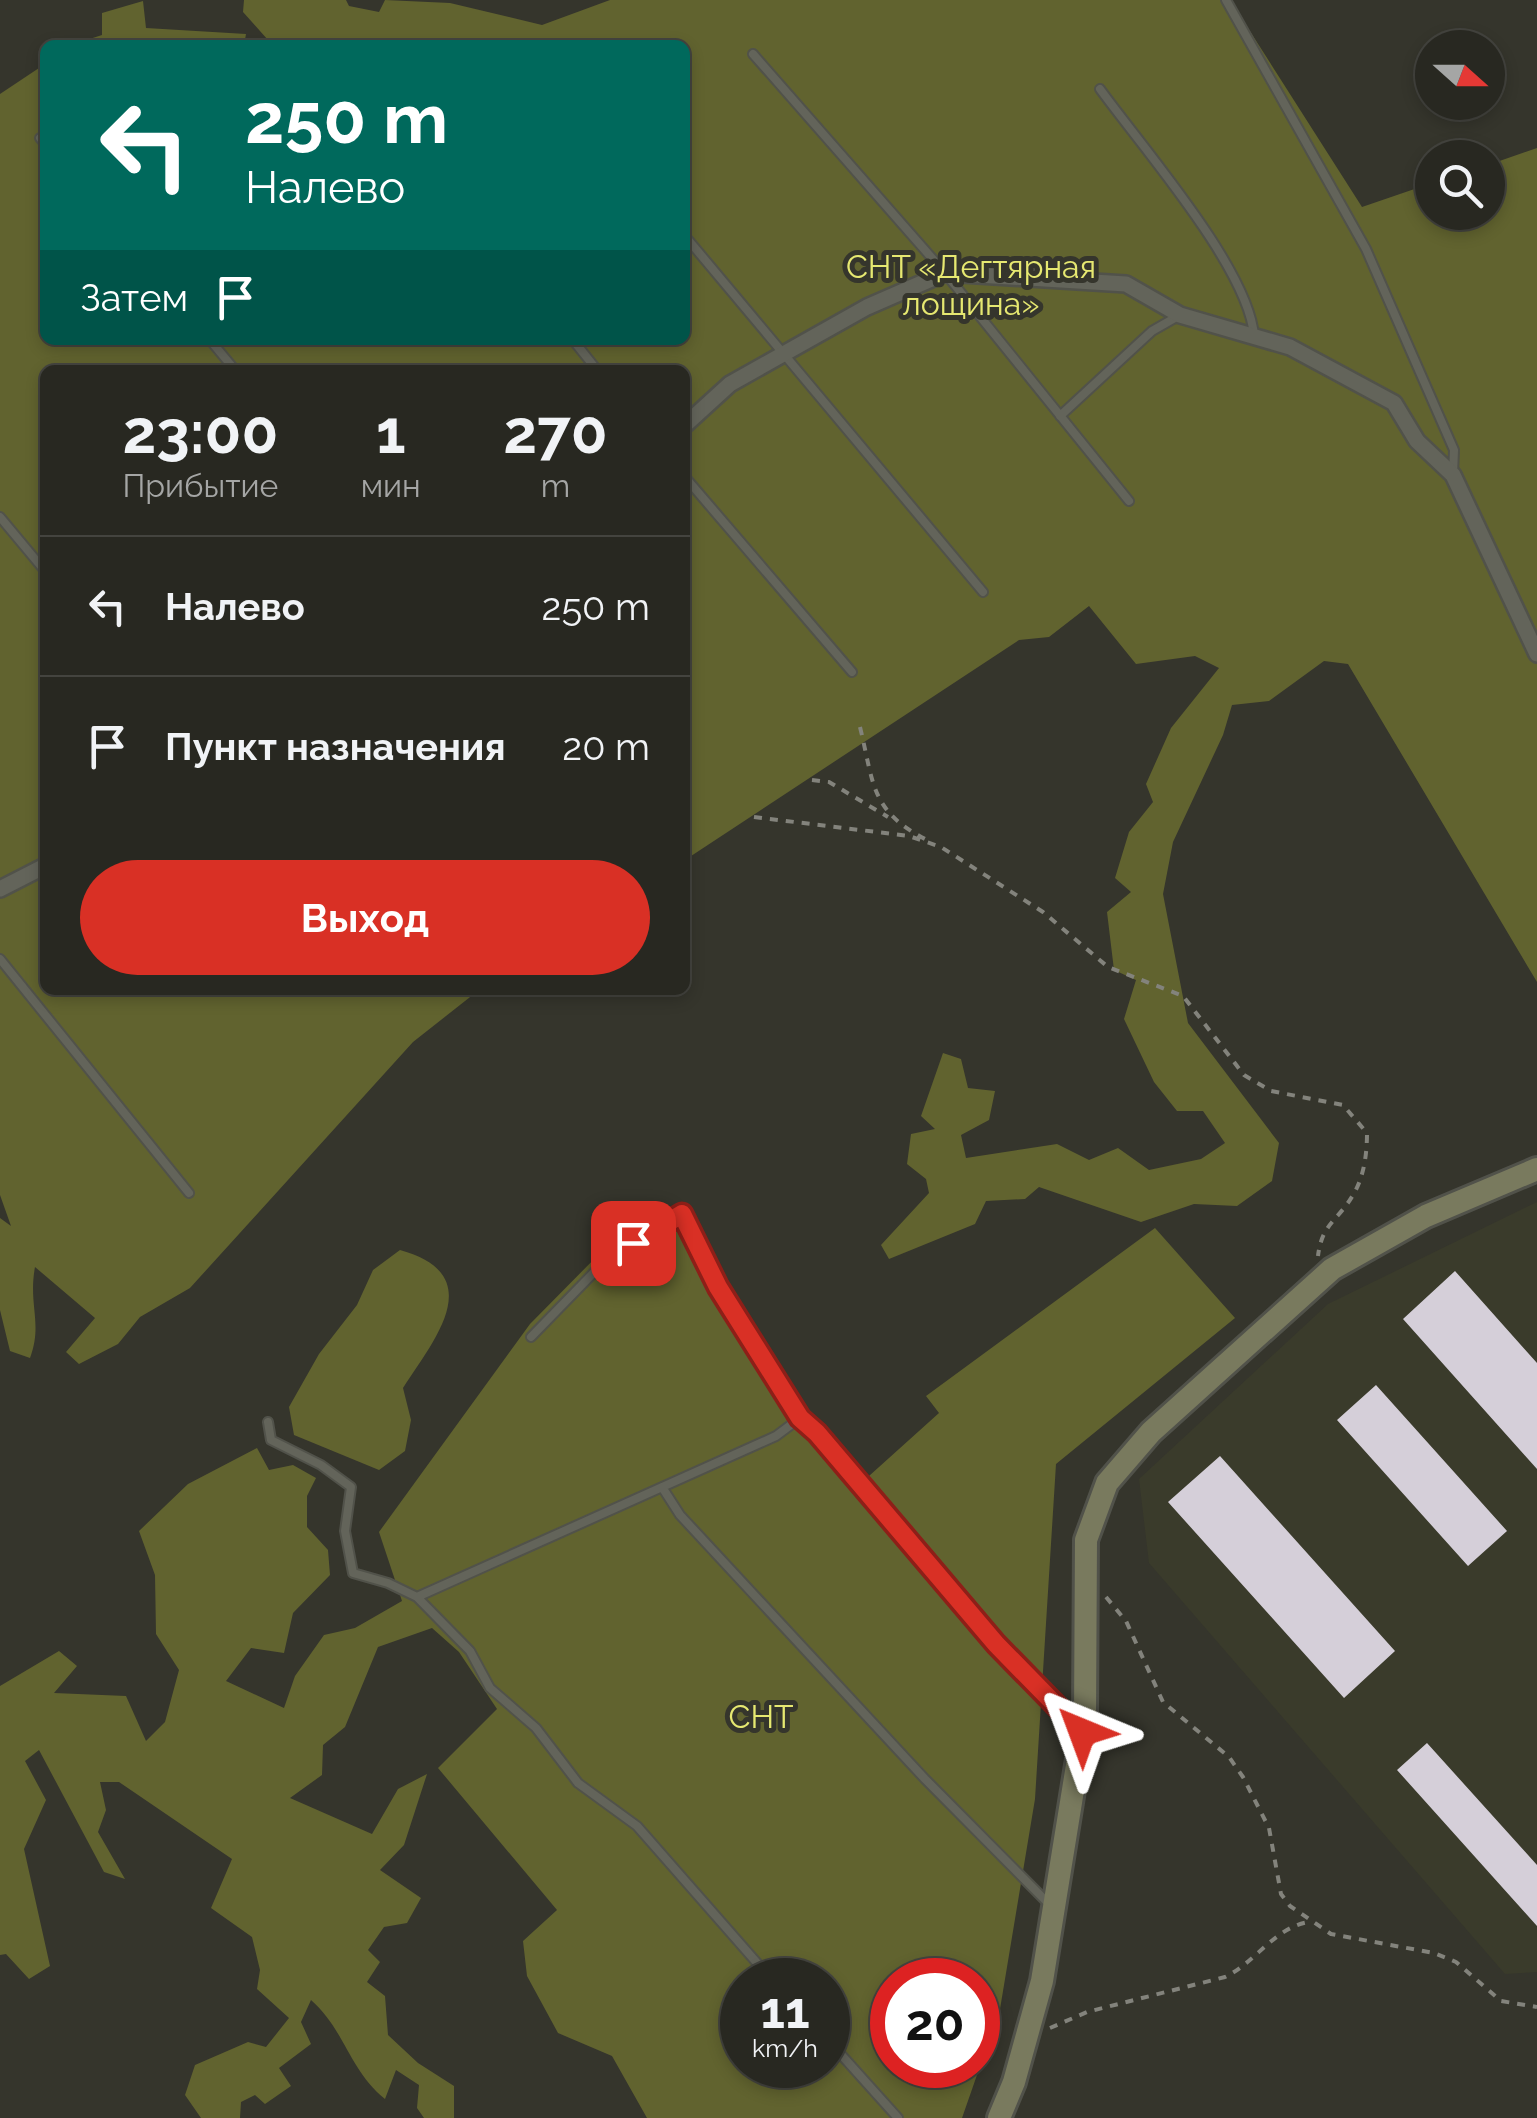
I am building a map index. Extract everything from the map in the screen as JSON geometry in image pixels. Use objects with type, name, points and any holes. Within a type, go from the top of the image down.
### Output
[{"type":"street","points":[[690,420],[730,384],[867,307],[945,273],[1126,284],[1180,315],[1290,346],[1394,403],[1418,441],[1454,475],[1537,654]]},
{"type":"street","points":[[0,890],[40,869]]},
{"type":"street","points":[[999,2118],[1042,1981],[1082,1732],[1086,1540],[1107,1482],[1151,1432],[1332,1269],[1426,1216],[1537,1169]]},
{"type":"lane","points":[[1226,0],[1366,249],[1454,450],[1454,475]]},
{"type":"lane","points":[[753,54],[945,273],[1129,501]]},
{"type":"lane","points":[[1100,90],[1200,226],[1252,312],[1254,336]]},
{"type":"lane","points":[[690,242],[984,592]]},
{"type":"lane","points":[[1060,416],[1152,331],[1180,315]]},
{"type":"lane","points":[[214,345],[231,365]]},
{"type":"lane","points":[[576,345],[593,365]]},
{"type":"lane","points":[[690,483],[852,672]]},
{"type":"lane","points":[[0,517],[40,565]]},
{"type":"lane","points":[[0,958],[189,1193]]},
{"type":"lane","points":[[531,1337],[609,1257],[682,1214],[718,1287],[800,1418],[817,1433],[996,1644],[1082,1732]]},
{"type":"lane","points":[[417,1598],[776,1436],[800,1418]]},
{"type":"lane","points":[[268,1422],[270,1440],[321,1465],[351,1487],[345,1531],[353,1573],[388,1582],[417,1598],[470,1651],[490,1688],[536,1728],[578,1783],[638,1826],[753,1958]]},
{"type":"lane","points":[[662,1487],[680,1515],[898,1750],[1054,1909]]},
{"type":"lane","points":[[850,2065],[898,2118]]},
{"type":"path","points":[[860,726],[881,806],[899,826]]},
{"type":"path","points":[[812,780],[829,782],[1044,912],[1108,967],[1184,996],[1244,1075],[1270,1092],[1343,1105],[1360,1120],[1367,1133],[1367,1156],[1353,1194],[1321,1233],[1314,1285]]},
{"type":"path","points":[[754,817],[909,836],[941,847]]},
{"type":"path","points":[[1086,1584],[1109,1598],[1126,1621],[1163,1702],[1229,1757],[1243,1777],[1269,1828],[1282,1894],[1309,1922],[1352,1940],[1434,1953],[1456,1962],[1501,2001],[1537,2007]]},
{"type":"path","points":[[1027,2037],[1087,2012],[1225,1977],[1242,1969],[1284,1932],[1309,1922]]},
{"type":"shaded area","points":[[1537,1202],[1537,1972],[1505,1974],[1149,1563],[1139,1479],[1328,1304]]},
{"type":"green space","name":"СНТ «Дегтярная лощина»","points":[[244,0],[346,0],[349,6],[379,12],[385,0],[450,3],[542,25],[610,0],[1230,0],[1362,207],[1415,189],[1415,230],[1505,230],[1505,159],[1537,148],[1537,982],[1348,664],[1324,661],[1269,701],[1232,705],[1223,735],[1173,842],[1163,894],[1188,1023],[1279,1143],[1272,1181],[1237,1206],[1194,1204],[1141,1222],[1039,1187],[1025,1199],[986,1201],[975,1224],[889,1259],[881,1245],[929,1193],[926,1179],[907,1164],[911,1134],[935,1129],[921,1116],[943,1053],[961,1059],[968,1088],[995,1091],[989,1120],[961,1135],[966,1158],[1057,1144],[1089,1160],[1118,1148],[1149,1170],[1201,1159],[1225,1143],[1203,1111],[1177,1111],[1154,1082],[1124,1019],[1136,980],[1114,970],[1107,912],[1131,892],[1115,878],[1129,832],[1153,802],[1146,784],[1171,728],[1219,668],[1195,656],[1136,664],[1089,606],[1049,637],[1019,640],[690,857],[690,365],[40,365],[40,995],[473,995],[413,1042],[190,1288],[140,1317],[118,1344],[79,1364],[66,1352],[95,1318],[35,1267],[34,1346],[30,1358],[10,1351],[0,1310],[0,1218],[11,1226],[0,1195],[0,94],[40,67],[40,345],[690,345],[690,40],[268,40],[243,12]]},
{"type":"green space","points":[[143,1],[146,28],[246,34],[245,40],[86,40],[102,35],[102,13]]},
{"type":"green space","name":"СНТ","points":[[686,1203],[728,1283],[807,1410],[869,1476],[939,1413],[926,1396],[1155,1228],[1235,1318],[1056,1464],[1035,1799],[1000,2009],[1000,1958],[870,1958],[870,2088],[972,2088],[962,2118],[647,2118],[612,2056],[558,2033],[527,1976],[523,1941],[557,1910],[438,1768],[497,1709],[459,1652],[432,1628],[378,1647],[345,1727],[323,1745],[322,1775],[290,1798],[372,1834],[398,1789],[427,1774],[404,1845],[380,1870],[421,1898],[407,1923],[384,1927],[368,1950],[380,1962],[367,1982],[385,1996],[388,2035],[418,2063],[454,2086],[454,2118],[424,2118],[417,2108],[419,2085],[396,2070],[385,2099],[363,2076],[332,2024],[311,2000],[301,2022],[311,2044],[279,2068],[291,2086],[265,2104],[255,2095],[241,2102],[240,2118],[201,2118],[185,2095],[195,2065],[248,2042],[266,2047],[289,2018],[257,1989],[260,1970],[252,1937],[211,1908],[232,1859],[119,1782],[100,1782],[106,1810],[98,1832],[125,1879],[104,1872],[39,1750],[25,1761],[46,1800],[24,1849],[50,1966],[29,1979],[6,1954],[0,1955],[0,1686],[59,1651],[77,1666],[54,1693],[126,1696],[146,1741],[165,1722],[179,1670],[156,1634],[155,1575],[139,1531],[188,1484],[257,1448],[269,1470],[293,1465],[316,1478],[307,1496],[307,1527],[328,1550],[330,1575],[293,1613],[284,1653],[251,1648],[226,1681],[284,1708],[295,1676],[324,1635],[355,1628],[402,1601],[379,1532],[530,1324],[605,1248]]},
{"type":"green space","points":[[400,1250],[427,1261],[443,1275],[449,1292],[439,1330],[403,1388],[411,1420],[405,1451],[379,1470],[294,1435],[289,1407],[319,1354],[357,1305],[373,1270]]},
{"type":"building","points":[[1455,1271],[1537,1363],[1537,1469],[1403,1319]]},
{"type":"building","points":[[1376,1385],[1507,1531],[1468,1566],[1337,1420]]},
{"type":"building","points":[[1220,1456],[1395,1651],[1344,1698],[1168,1502]]},
{"type":"building","points":[[1427,1743],[1537,1865],[1537,1926],[1397,1770]]},
{"type":"route","points":[[633,1243],[682,1214],[718,1287],[800,1418],[817,1433],[996,1644],[1082,1732]]}]
